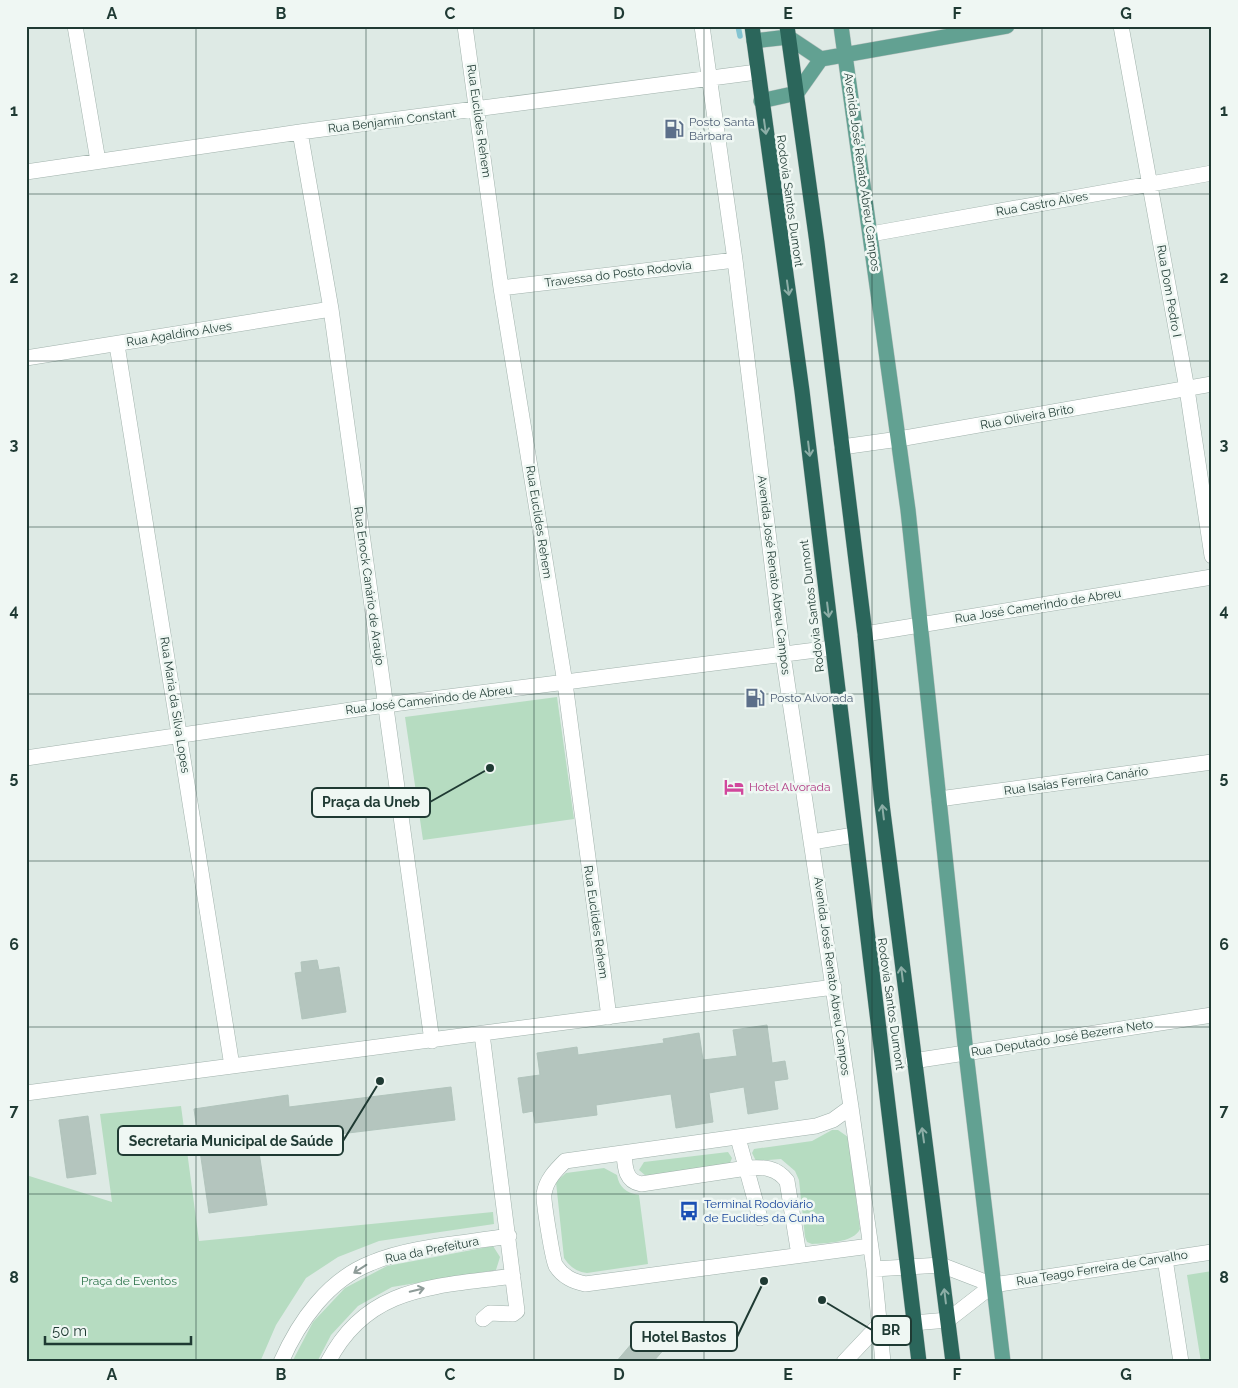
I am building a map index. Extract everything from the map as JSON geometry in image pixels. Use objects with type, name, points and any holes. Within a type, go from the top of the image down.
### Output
[{"type":"highway","name":"Rodovia Santos Dumont","points":[[787,32],[797,93],[842,446],[913,1060],[953,1362]]},
{"type":"highway","name":"Rodovia Santos Dumont","points":[[753,34],[802,391],[854,835],[896,1153],[907,1268],[919,1362]]},
{"type":"main road","name":"Avenida José Renato Abreu Campos","points":[[841,26],[899,439],[966,1053],[1003,1362]]},
{"type":"main road","points":[[761,101],[797,93],[821,60],[1007,26]]},
{"type":"main road","points":[[753,34],[787,32],[821,60]]},
{"type":"street","points":[[75,26],[98,161]]},
{"type":"street","name":"Rua Euclides Rehem","points":[[466,26],[501,288],[565,683],[609,1017]]},
{"type":"street","name":"Avenida José Renato Abreu Campos","points":[[702,26],[735,260],[783,655],[834,987],[874,1269],[878,1326],[883,1362]]},
{"type":"street","name":"Rua Dom Pedro I","points":[[1121,26],[1187,389],[1212,556]]},
{"type":"street","name":"Rua Benjamin Constant","points":[[26,172],[300,132],[757,72]]},
{"type":"street","name":"Rua Enock Canário de Araujo","points":[[300,132],[331,309],[432,1041]]},
{"type":"street","name":"Rua Castro Alves","points":[[871,234],[1212,173]]},
{"type":"street","name":"Travessa do Posto Rodovia","points":[[501,288],[735,260]]},
{"type":"street","name":"Rua Agaldino Alves","points":[[26,358],[117,345],[331,309]]},
{"type":"street","name":"Rua Maria da Silva Lopes","points":[[117,345],[232,1066]]},
{"type":"street","name":"Rua Oliveira Brito","points":[[842,446],[899,439],[1212,384]]},
{"type":"street","name":"Rua José Camerindo de Abreu","points":[[864,634],[1212,578]]},
{"type":"street","name":"Rua José Camerindo de Abreu","points":[[26,758],[385,705],[832,648]]},
{"type":"street","name":"Rua Isaias Ferreira Canário","points":[[939,799],[1212,762]]},
{"type":"street","points":[[812,842],[854,835]]},
{"type":"street","points":[[26,1093],[834,987]]},
{"type":"street","name":"Rua Deputado José Bezerra Neto","points":[[913,1060],[1212,1015]]},
{"type":"street","points":[[482,1034],[517,1310],[513,1314],[490,1314],[483,1319]]},
{"type":"street","points":[[851,1108],[833,1120],[816,1126],[565,1162],[548,1182],[544,1195],[554,1264],[563,1274],[585,1284],[870,1246]]},
{"type":"street","points":[[738,1138],[760,1218]]},
{"type":"street","points":[[624,1154],[627,1175],[636,1183],[641,1184],[747,1168],[764,1167],[773,1169],[787,1181],[800,1255]]},
{"type":"street","name":"Rua da Prefeitura","points":[[282,1362],[294,1332],[312,1308],[338,1284],[370,1263],[396,1254],[509,1236]]},
{"type":"street","name":"Rua Teago Ferreira de Carvalho","points":[[993,1285],[1212,1252]]},
{"type":"street","points":[[1165,1259],[1181,1362]]},
{"type":"street","points":[[874,1269],[941,1265],[993,1285]]},
{"type":"street","points":[[328,1362],[337,1344],[370,1312],[390,1298],[416,1290],[513,1276]]},
{"type":"street","points":[[844,1362],[878,1326],[948,1320],[993,1285]]},
{"type":"green space","points":[[557,697],[574,819],[423,840],[405,717]]},
{"type":"green space","name":"Praça de Eventos","points":[[181,1106],[199,1241],[493,1212],[494,1224],[379,1241],[338,1257],[306,1278],[276,1325],[260,1362],[26,1362],[26,1175],[112,1202],[100,1114]]},
{"type":"green space","points":[[832,1130],[838,1130],[848,1137],[860,1229],[857,1234],[846,1240],[812,1244],[807,1242],[805,1237],[799,1180],[795,1171],[781,1159],[756,1161],[752,1153],[754,1149],[812,1141]]},
{"type":"green space","points":[[728,1152],[732,1158],[730,1163],[646,1176],[639,1170],[644,1162]]},
{"type":"green space","points":[[604,1168],[617,1175],[619,1183],[624,1189],[639,1195],[648,1264],[587,1273],[580,1272],[564,1258],[556,1182],[566,1173]]},
{"type":"green space","points":[[493,1246],[500,1257],[496,1270],[392,1287],[358,1306],[331,1335],[317,1362],[292,1362],[313,1322],[345,1288],[387,1266]]},
{"type":"green space","points":[[1212,1271],[1212,1362],[1201,1362],[1187,1275]]},
{"type":"building","points":[[317,960],[319,970],[339,967],[346,1012],[302,1019],[295,973],[302,972],[301,962]]},
{"type":"building","points":[[767,1025],[772,1063],[785,1061],[788,1079],[774,1081],[778,1109],[748,1114],[744,1087],[709,1093],[713,1122],[676,1128],[671,1094],[596,1105],[597,1115],[535,1123],[533,1111],[523,1113],[518,1078],[540,1075],[537,1053],[577,1047],[578,1055],[664,1043],[663,1039],[699,1033],[703,1060],[737,1056],[733,1030]]},
{"type":"building","points":[[451,1087],[455,1120],[307,1138],[307,1133],[257,1139],[267,1205],[209,1213],[194,1109],[288,1095],[289,1107]]},
{"type":"building","points":[[88,1116],[96,1174],[67,1178],[59,1120]]},
{"type":"building","points":[[650,1322],[672,1340],[653,1362],[616,1362]]},
{"type":"waterway","points":[[738,26],[740,36]]},
{"type":"place","name":"Posto Santa Bárbara","points":[[674,129]]},
{"type":"place","name":"Posto Alvorada","points":[[755,698]]},
{"type":"place","name":"Praça da Uneb","points":[[490,768]]},
{"type":"place","name":"Hotel Alvorada","points":[[734,787]]},
{"type":"place","name":"Secretaria Municipal de Saúde","points":[[380,1081]]},
{"type":"place","name":"Terminal Rodoviário de Euclides da Cunha","points":[[689,1211]]},
{"type":"place","name":"Hotel Bastos","points":[[764,1281]]},
{"type":"place","name":"BR","points":[[822,1300]]}]
